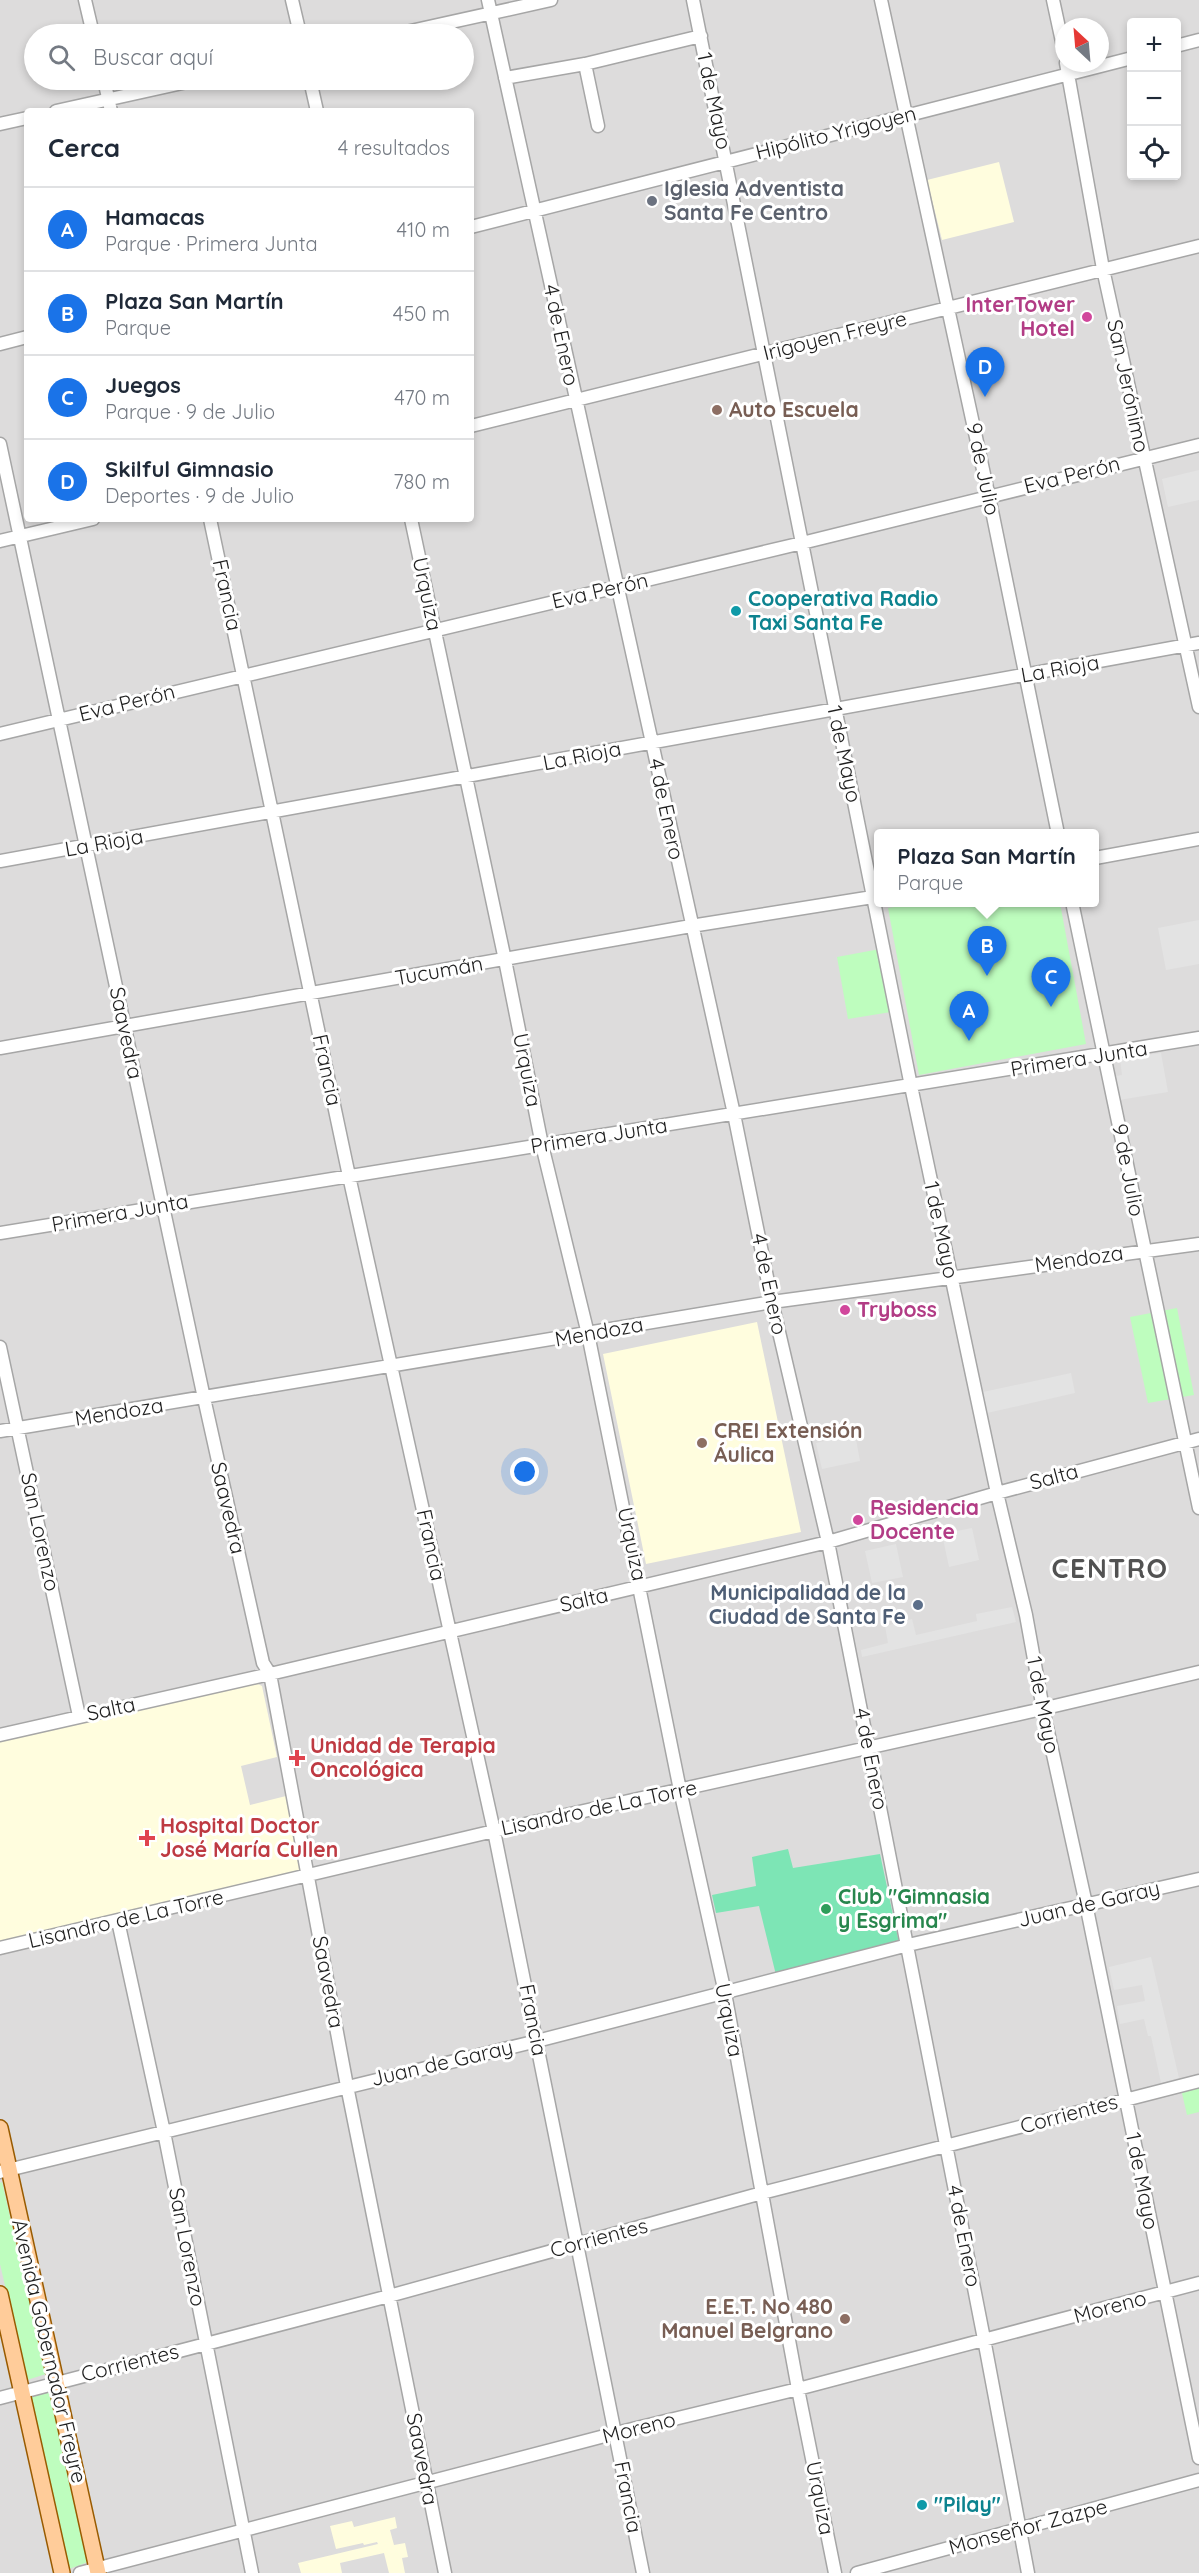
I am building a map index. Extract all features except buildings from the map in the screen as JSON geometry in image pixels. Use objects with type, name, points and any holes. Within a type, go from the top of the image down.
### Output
[{"type":"main road","name":"Avenida Gobernador Freyre","points":[[0,2128],[4,2171],[56,2382],[98,2570]]},
{"type":"main road","name":"Avenida Gobernador Freyre","points":[[0,2294],[62,2573]]},
{"type":"street","points":[[85,0],[91,24]]},
{"type":"street","points":[[292,0],[298,24]]},
{"type":"street","name":"4 de Enero","points":[[488,0],[734,1114],[772,1302],[828,1542],[1028,2573]]},
{"type":"street","points":[[442,24],[551,0]]},
{"type":"street","name":"1 de Mayo","points":[[693,0],[834,711],[874,883]]},
{"type":"street","name":"9 de Julio","points":[[880,0],[948,307],[1057,829]]},
{"type":"street","points":[[1053,0],[1057,18]]},
{"type":"street","points":[[505,78],[585,64],[701,36]]},
{"type":"street","points":[[1181,45],[1199,40]]},
{"type":"street","name":"Hipólito Yrigoyen","points":[[1109,62],[1127,59]]},
{"type":"street","points":[[585,64],[598,126]]},
{"type":"street","name":"Hipólito Yrigoyen","points":[[474,226],[906,115],[1057,72]]},
{"type":"street","name":"San Jerónimo","points":[[1069,72],[1103,269],[1199,707]]},
{"type":"street","points":[[106,90],[110,105]]},
{"type":"street","points":[[83,108],[110,105],[162,90]]},
{"type":"street","points":[[312,90],[316,108]]},
{"type":"street","points":[[0,124],[24,119]]},
{"type":"street","name":"Irigoyen Freyre","points":[[474,425],[1199,246]]},
{"type":"street","points":[[0,344],[24,338]]},
{"type":"street","name":"Saavedra","points":[[0,444],[204,1398],[263,1663],[270,1674],[347,2086],[445,2573]]},
{"type":"street","name":"Eva Perón","points":[[0,734],[244,674],[802,543],[988,495],[1199,445]]},
{"type":"street","points":[[0,541],[81,522]]},
{"type":"street","name":"Francia","points":[[211,522],[274,811],[310,994],[494,1831],[643,2573]]},
{"type":"street","name":"Urquiza","points":[[412,522],[542,1145],[588,1334],[724,1993],[835,2573]]},
{"type":"street","name":"La Rioja","points":[[0,861],[1199,643]]},
{"type":"street","points":[[1099,857],[1199,839]]},
{"type":"street","name":"Tucumán","points":[[0,1048],[691,926],[874,896]]},
{"type":"street","name":"1 de Mayo","points":[[879,907],[911,1086],[997,1492],[1026,1615],[1043,1709],[1086,1904],[1199,2458]]},
{"type":"street","name":"9 de Julio","points":[[1073,907],[1199,1508]]},
{"type":"street","name":"Primera Junta","points":[[0,1233],[1199,1038]]},
{"type":"street","name":"Mendoza","points":[[0,1431],[772,1302],[1199,1244]]},
{"type":"street","name":"San Lorenzo","points":[[0,1347],[79,1716]]},
{"type":"street","name":"Salta","points":[[0,1735],[270,1674],[828,1542],[997,1492],[1199,1439]]},
{"type":"street","name":"Lisandro de La Torre","points":[[0,1948],[494,1831],[1199,1672]]},
{"type":"street","name":"Juan de Garay","points":[[4,2171],[908,1946],[1199,1879]]},
{"type":"street","name":"San Lorenzo","points":[[118,1921],[164,2132],[252,2573]]},
{"type":"street","name":"Corrientes","points":[[0,2398],[389,2296],[762,2193],[1199,2081]]},
{"type":"street","name":"Moreno","points":[[80,2573],[616,2433],[798,2389],[1199,2283]]},
{"type":"street","name":"Monseñor Zazpe","points":[[856,2573],[1199,2480]]},
{"type":"shaded area","points":[[0,0],[1199,0],[1199,2573],[0,2573]]},
{"type":"shaded area","points":[[999,162],[1014,222],[942,240],[927,180]]},
{"type":"shaded area","points":[[1199,470],[1199,500],[1168,507],[1162,479]]},
{"type":"shaded area","points":[[1199,920],[1199,964],[1166,970],[1158,928]]},
{"type":"shaded area","points":[[1161,1053],[1168,1092],[1119,1100],[1116,1076],[1122,1075],[1120,1059]]},
{"type":"shaded area","name":"CREI Extensión Áulica","points":[[757,1322],[801,1532],[646,1564],[603,1354]]},
{"type":"shaded area","points":[[1071,1373],[1075,1393],[987,1413],[983,1392]]},
{"type":"shaded area","points":[[855,1434],[860,1461],[822,1469],[816,1443]]},
{"type":"shaded area","points":[[972,1528],[979,1560],[949,1567],[942,1534]]},
{"type":"shaded area","points":[[896,1544],[903,1577],[872,1583],[865,1551]]},
{"type":"shaded area","points":[[1012,1607],[1016,1622],[862,1657],[861,1650],[888,1643],[885,1626],[912,1619],[916,1635],[977,1621],[976,1614]]},
{"type":"shaded area","name":"Hospital Doctor José María Cullen","points":[[256,1683],[262,1686],[277,1757],[241,1766],[250,1805],[286,1796],[301,1867],[296,1875],[0,1942],[0,1741]]},
{"type":"shaded area","points":[[1151,1957],[1179,2078],[1161,2083],[1151,2036],[1148,2036],[1144,2019],[1120,2024],[1119,2019],[1117,2006],[1145,2001],[1142,1985],[1114,1990],[1109,1967]]},
{"type":"shaded area","points":[[395,2517],[397,2528],[390,2530],[394,2545],[405,2543],[408,2557],[402,2558],[405,2573],[389,2573],[384,2553],[340,2563],[342,2573],[301,2573],[298,2563],[378,2544],[377,2542],[364,2545],[363,2543],[336,2549],[330,2526],[352,2521],[354,2527]]},
{"type":"green space","points":[[1061,907],[1086,1044],[919,1075],[888,908]]},
{"type":"green space","points":[[880,949],[891,1012],[848,1019],[837,957]]},
{"type":"green space","points":[[1177,1308],[1194,1395],[1148,1403],[1130,1317]]},
{"type":"green space","name":"Club \"Gimnasia y Esgrima\"","points":[[788,1849],[793,1868],[880,1854],[899,1943],[776,1975],[759,1906],[716,1913],[712,1895],[756,1886],[752,1857]]},
{"type":"green space","points":[[1199,2084],[1199,2112],[1187,2115],[1181,2089]]},
{"type":"green space","points":[[2,2182],[46,2374],[27,2380],[0,2264],[0,2183]]},
{"type":"green space","points":[[52,2392],[88,2562],[69,2569],[30,2397]]},
{"type":"place","name":"Iglesia Adventista Santa Fe Centro","points":[[652,201]]},
{"type":"place","name":"InterTower Hotel","points":[[1087,317]]},
{"type":"place","name":"Skilful Gimnasio","points":[[985,397]]},
{"type":"place","name":"Auto Escuela","points":[[717,410]]},
{"type":"place","name":"Cooperativa Radio Taxi Santa Fe","points":[[736,611]]},
{"type":"place","name":"Plaza San Martín","points":[[987,976]]},
{"type":"place","name":"Juegos","points":[[1051,1007]]},
{"type":"place","name":"Hamacas","points":[[969,1041]]},
{"type":"place","name":"Tryboss","points":[[845,1310]]},
{"type":"place","name":"CREI Extensión Áulica","points":[[702,1443]]},
{"type":"place","name":"Residencia Docente","points":[[858,1520]]},
{"type":"place","name":"Municipalidad de la Ciudad de Santa Fe","points":[[918,1605]]},
{"type":"place","name":"Unidad de Terapia Oncológica","points":[[297,1758]]},
{"type":"place","name":"Hospital Doctor José María Cullen","points":[[147,1838]]},
{"type":"place","name":"Club \"Gimnasia y Esgrima\"","points":[[826,1909]]},
{"type":"place","name":"E.E.T. No 480 Manuel Belgrano","points":[[845,2319]]},
{"type":"place","name":"\"Pilay\"","points":[[922,2505]]},
{"type":"district","name":"CENTRO","points":[[1110,1569]]}]
